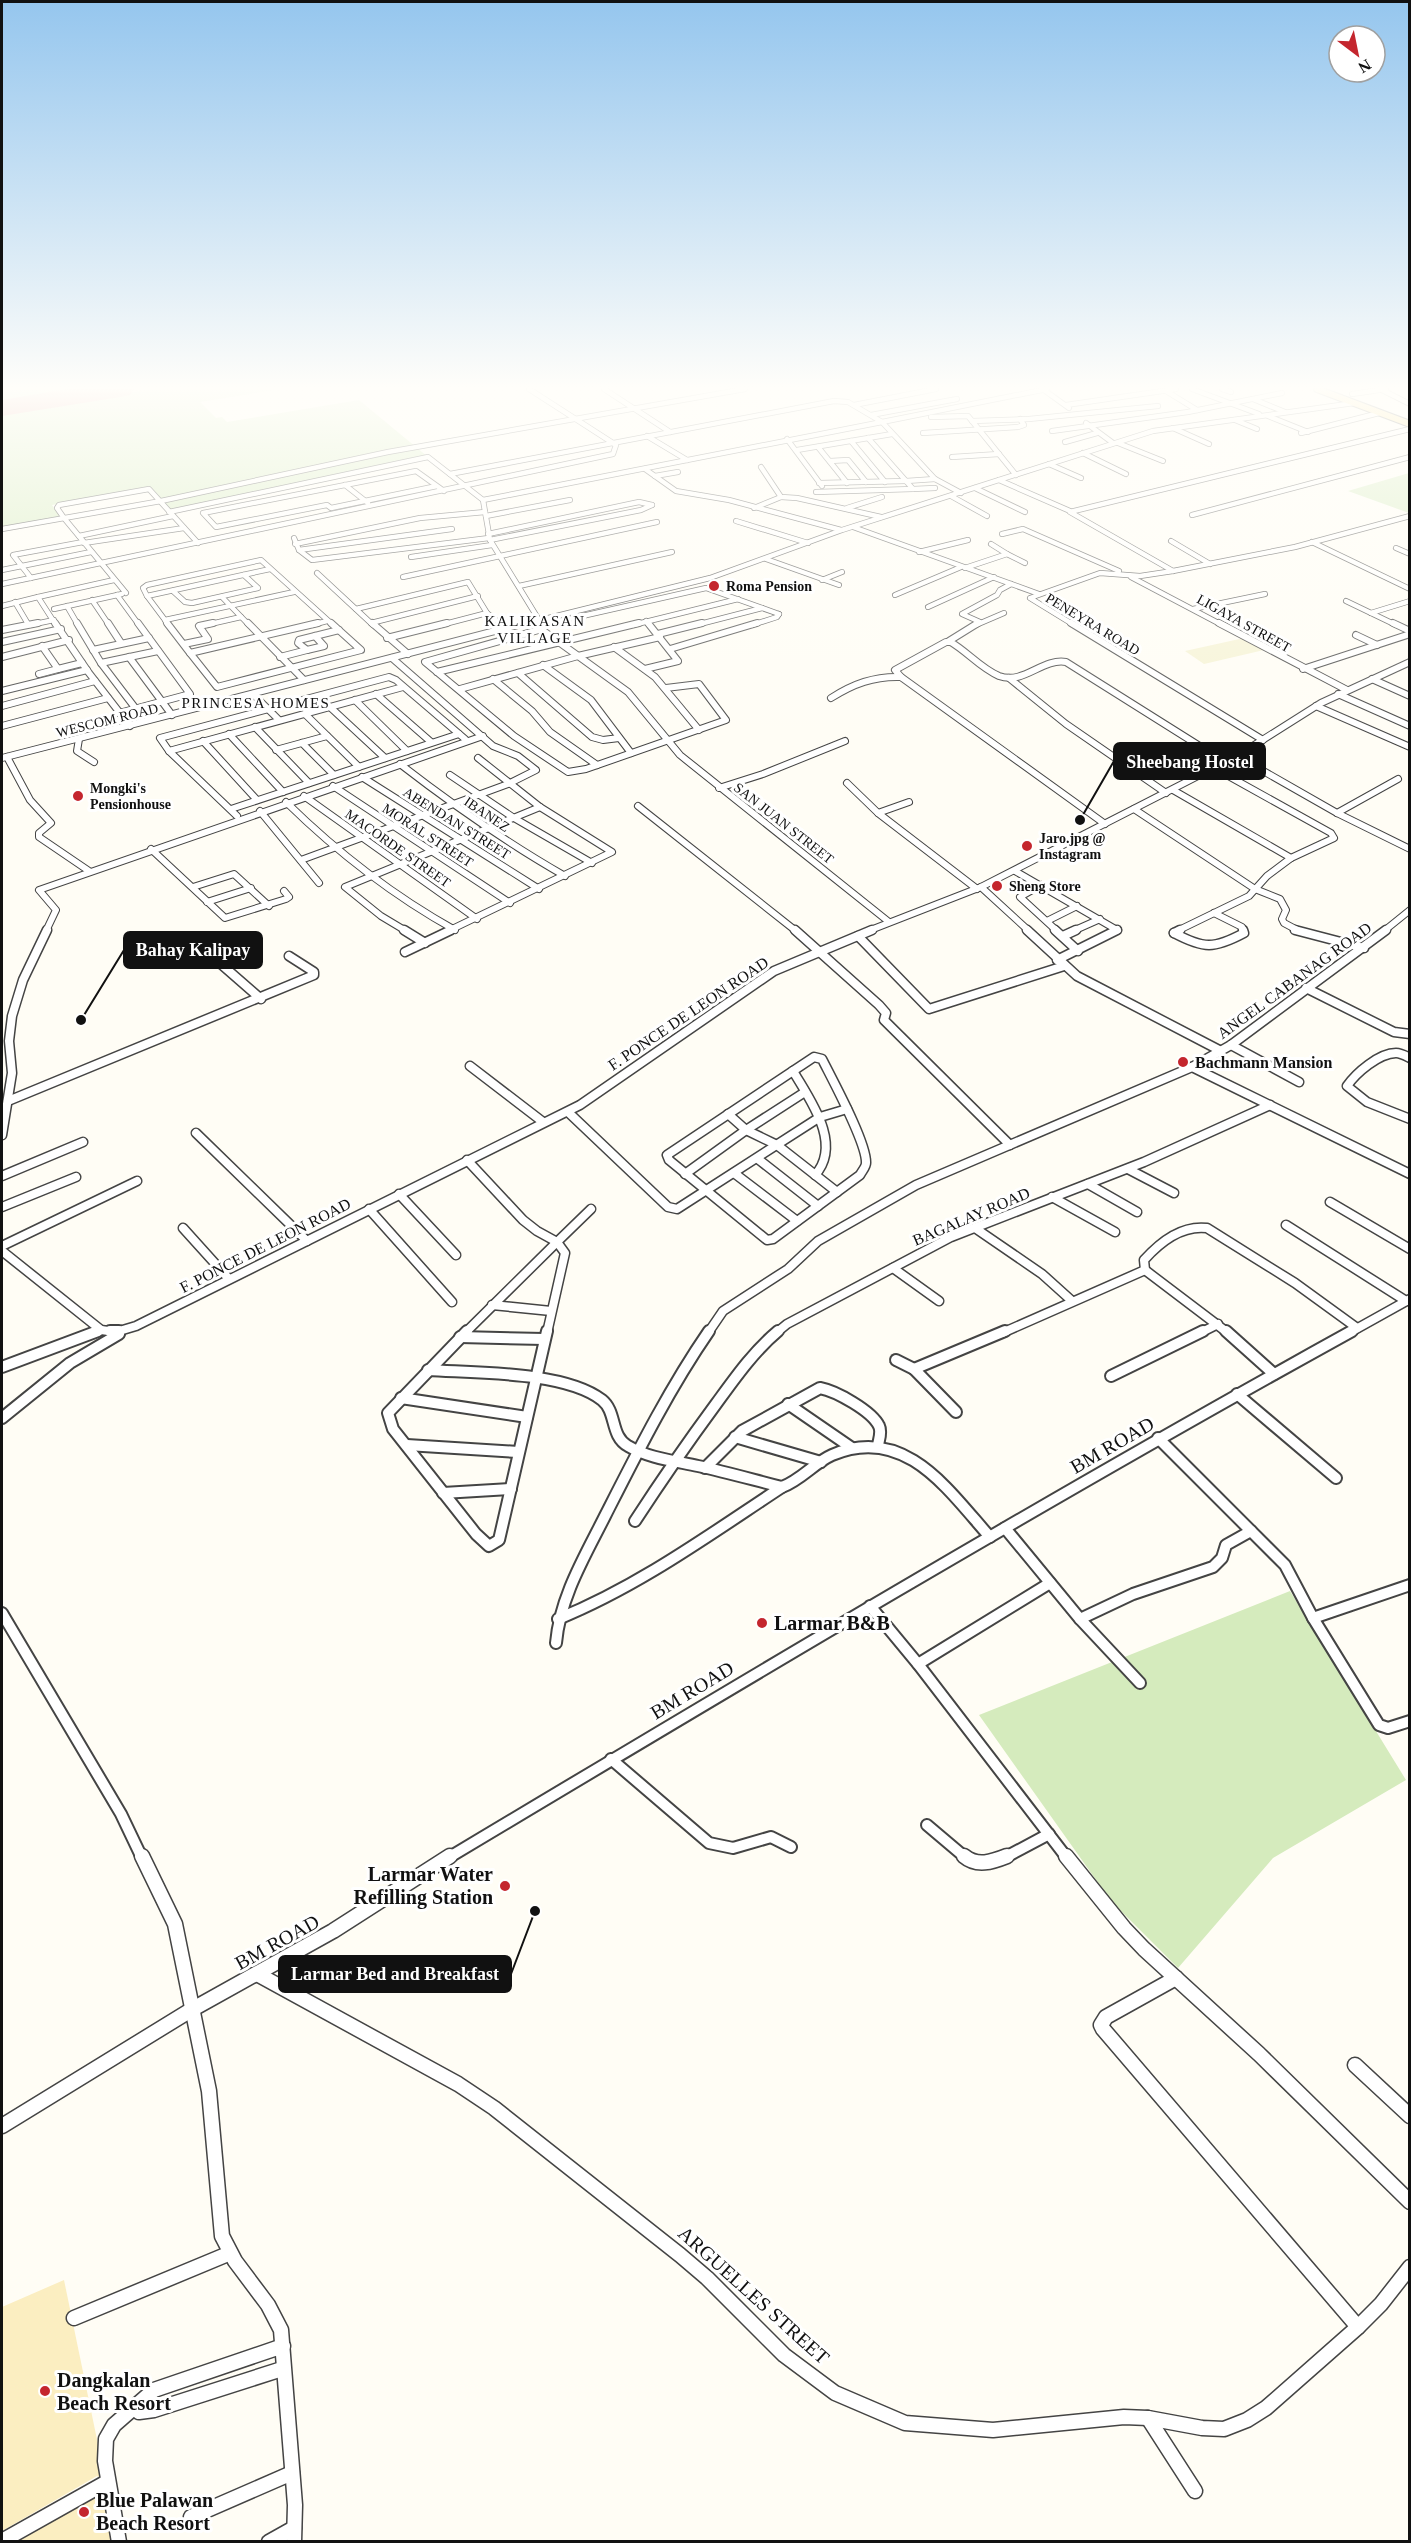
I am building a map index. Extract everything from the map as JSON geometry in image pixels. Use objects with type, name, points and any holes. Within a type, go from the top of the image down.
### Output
[{"type":"street","points":[[54,609],[127,592],[100,564],[57,508]]},
{"type":"street","points":[[2,528],[123,508]]},
{"type":"street","points":[[166,508],[198,543]]},
{"type":"street","points":[[79,536],[200,508]]},
{"type":"street","points":[[229,508],[202,513],[216,527],[314,508]]},
{"type":"street","points":[[2,584],[365,508]]},
{"type":"street","points":[[485,508],[490,539],[519,586],[537,624]]},
{"type":"street","points":[[524,508],[486,514],[448,515],[411,520],[294,541],[307,558],[316,560],[455,541],[490,539],[580,523],[645,508]]},
{"type":"street","points":[[411,557],[617,508]]},
{"type":"street","points":[[754,508],[842,530]]},
{"type":"street","points":[[839,508],[883,518]]},
{"type":"street","points":[[846,509],[850,508]]},
{"type":"street","points":[[666,688],[699,684],[726,719],[724,722],[576,772],[563,771],[514,736],[426,661],[521,634],[537,624],[700,581],[766,560],[842,530],[915,508]]},
{"type":"street","points":[[972,508],[987,516]]},
{"type":"street","points":[[1016,508],[1025,512]]},
{"type":"street","points":[[1060,508],[1173,571]]},
{"type":"street","points":[[1070,512],[1088,508]]},
{"type":"street","points":[[1192,515],[1220,508]]},
{"type":"street","points":[[448,515],[455,541]]},
{"type":"street","name":"PENEYRA ROAD","points":[[1263,740],[1030,600],[1039,594],[1100,573],[1112,572],[1130,576],[1173,571],[1312,542],[1410,516]]},
{"type":"street","points":[[572,517],[580,523]]},
{"type":"street","points":[[1402,518],[1410,521]]},
{"type":"street","points":[[736,521],[809,543]]},
{"type":"street","points":[[403,578],[657,522]]},
{"type":"street","points":[[853,527],[1039,594]]},
{"type":"street","points":[[31,578],[13,555],[83,542],[184,528]]},
{"type":"street","points":[[299,550],[452,529]]},
{"type":"street","name":"LIGAYA STREET","points":[[1002,534],[1023,529],[1031,531],[1130,576],[1303,669],[1347,690]]},
{"type":"street","points":[[919,552],[968,540]]},
{"type":"street","points":[[1171,541],[1210,564]]},
{"type":"street","points":[[1312,542],[1410,590]]},
{"type":"street","points":[[991,544],[1025,563]]},
{"type":"street","points":[[1396,548],[1410,554]]},
{"type":"street","points":[[2,570],[91,552]]},
{"type":"street","points":[[519,586],[672,552]]},
{"type":"street","points":[[895,595],[963,567],[1007,554]]},
{"type":"street","points":[[256,560],[263,561],[294,592],[361,649],[360,651],[217,687],[143,588],[147,585],[256,560]]},
{"type":"street","points":[[766,560],[839,585]]},
{"type":"street","points":[[147,596],[270,569]]},
{"type":"street","points":[[822,580],[843,572]]},
{"type":"street","points":[[317,573],[341,592],[387,638],[408,654]]},
{"type":"street","points":[[173,591],[188,603],[258,588],[244,575]]},
{"type":"street","points":[[928,607],[994,578]]},
{"type":"street","points":[[2,606],[114,580]]},
{"type":"street","points":[[356,609],[462,582],[470,584],[487,613],[506,628]]},
{"type":"street","points":[[980,622],[962,614],[995,596],[1011,584]]},
{"type":"street","points":[[537,624],[706,588],[780,615],[669,649]]},
{"type":"street","points":[[165,620],[294,592]]},
{"type":"street","points":[[1193,609],[1265,594]]},
{"type":"street","points":[[117,595],[190,694],[119,714]]},
{"type":"street","points":[[372,623],[478,596]]},
{"type":"street","points":[[38,597],[69,640],[82,663],[130,726]]},
{"type":"street","points":[[222,597],[304,680]]},
{"type":"street","points":[[437,672],[738,599]]},
{"type":"street","points":[[92,600],[121,644]]},
{"type":"street","points":[[1346,600],[1409,632]]},
{"type":"street","points":[[1371,613],[1410,601]]},
{"type":"street","points":[[15,602],[28,624]]},
{"type":"street","points":[[67,606],[101,663],[136,709]]},
{"type":"street","points":[[460,689],[762,608]]},
{"type":"street","points":[[387,638],[487,613]]},
{"type":"street","points":[[951,642],[950,639],[980,622],[1004,613]]},
{"type":"street","points":[[183,644],[208,639],[199,626],[241,617]]},
{"type":"street","points":[[2,620],[4,630],[54,620]]},
{"type":"street","points":[[190,653],[327,621]]},
{"type":"street","points":[[645,669],[678,662],[646,621]]},
{"type":"street","name":"WESCOM ROAD","points":[[4,758],[506,628],[537,624]]},
{"type":"street","name":"SAN JUAN STREET","points":[[537,624],[628,692],[666,741],[719,788],[889,922]]},
{"type":"street","points":[[2,642],[61,629]]},
{"type":"street","points":[[307,650],[297,641],[339,630]]},
{"type":"street","points":[[1303,669],[1409,632]]},
{"type":"street","points":[[521,634],[538,647]]},
{"type":"street","points":[[1356,635],[1377,645]]},
{"type":"street","points":[[279,657],[324,646],[315,636]]},
{"type":"street","points":[[93,650],[149,638]]},
{"type":"street","points":[[2,657],[69,640]]},
{"type":"street","points":[[1105,824],[901,677],[895,670],[946,642],[951,642],[998,676],[1008,678],[1062,660],[1225,762]]},
{"type":"street","points":[[42,646],[58,669]]},
{"type":"street","points":[[614,647],[645,669],[666,688],[699,730]]},
{"type":"street","points":[[101,663],[158,651]]},
{"type":"street","points":[[129,657],[172,715]]},
{"type":"street","points":[[301,860],[535,772],[536,768],[518,756],[493,746],[392,658]]},
{"type":"street","name":"F. PONCE DE LEON ROAD","points":[[2,1418],[70,1363],[120,1332],[591,1099],[764,977],[821,950],[979,888],[1015,871],[1237,756],[1338,694],[1410,662]]},
{"type":"street","points":[[39,674],[82,663]]},
{"type":"street","points":[[543,665],[591,700],[631,753]]},
{"type":"street","points":[[2,691],[87,670]]},
{"type":"street","points":[[518,673],[592,737],[603,740],[619,738]]},
{"type":"street","points":[[831,698],[850,686],[868,679],[887,676],[901,677]]},
{"type":"street","points":[[237,816],[169,751],[160,739],[162,736],[387,677],[396,680],[465,739]]},
{"type":"street","points":[[1008,678],[1040,706],[1072,729],[1170,792],[1292,858]]},
{"type":"street","points":[[493,679],[532,711],[550,732],[597,765]]},
{"type":"street","points":[[1372,679],[1410,696]]},
{"type":"street","points":[[2,706],[95,681]]},
{"type":"street","points":[[169,751],[403,687]]},
{"type":"street","points":[[253,694],[279,720]]},
{"type":"street","points":[[376,694],[431,742]]},
{"type":"street","points":[[1338,694],[1410,726]]},
{"type":"street","points":[[2,726],[108,698]]},
{"type":"street","points":[[355,700],[407,751]]},
{"type":"street","points":[[1316,706],[1410,747]]},
{"type":"street","points":[[330,707],[386,758]]},
{"type":"street","points":[[304,714],[359,767]]},
{"type":"street","points":[[255,727],[309,783]]},
{"type":"street","points":[[229,734],[283,792]]},
{"type":"street","points":[[231,809],[459,734]]},
{"type":"street","points":[[276,750],[327,736]]},
{"type":"street","points":[[2,1135],[12,1073],[9,1041],[12,1016],[23,981],[56,910],[39,892],[41,888],[483,736]]},
{"type":"street","points":[[79,739],[77,751],[94,762]]},
{"type":"street","points":[[202,741],[257,800]]},
{"type":"street","points":[[719,788],[763,774],[845,741]]},
{"type":"street","points":[[302,743],[334,775]]},
{"type":"street","points":[[1237,756],[1337,813],[1410,849]]},
{"type":"street","points":[[4,758],[35,809],[51,823],[39,833],[39,837],[88,872]]},
{"type":"street","points":[[405,952],[611,854],[611,851],[540,807],[508,784],[478,758]]},
{"type":"street","name":"IBANEZ","points":[[400,765],[451,804],[521,851],[566,876]]},
{"type":"street","points":[[1214,768],[1334,836],[1326,843],[1292,858],[1268,876],[1249,896],[1214,913],[1174,933],[1199,947],[1216,947],[1244,933],[1242,927],[1214,913]]},
{"type":"street","points":[[450,775],[514,818],[592,863]]},
{"type":"street","name":"ABENDAN STREET","points":[[362,777],[539,889]]},
{"type":"street","points":[[1337,813],[1398,779]]},
{"type":"street","points":[[847,783],[879,813],[979,888],[1064,966],[1102,991],[1221,1051]]},
{"type":"street","name":"MORAL STREET","points":[[333,786],[429,852],[510,903]]},
{"type":"street","name":"MACORDE STREET","points":[[304,796],[477,919]]},
{"type":"street","points":[[286,802],[334,849],[407,903],[455,930]]},
{"type":"street","points":[[879,813],[909,802]]},
{"type":"street","points":[[638,806],[695,854],[821,950],[879,1005],[886,1013],[884,1020],[1010,1145]]},
{"type":"street","points":[[425,944],[381,916],[346,889],[347,885],[540,807]]},
{"type":"street","points":[[1134,809],[1256,889],[1284,903],[1286,910],[1282,919],[1288,926],[1297,931],[1364,948]]},
{"type":"street","points":[[260,811],[319,883]]},
{"type":"street","points":[[151,849],[225,918],[269,906],[288,898],[284,891]]},
{"type":"street","points":[[1015,871],[1117,931],[1057,960]]},
{"type":"street","points":[[193,887],[234,874],[269,906]]},
{"type":"street","points":[[1041,885],[1020,897],[1078,951]]},
{"type":"street","points":[[207,902],[251,888]]},
{"type":"street","points":[[1047,921],[1077,906]]},
{"type":"street","name":"ANGEL CABANAG ROAD","points":[[556,1643],[558,1619],[575,1576],[638,1451],[699,1346],[723,1311],[788,1269],[818,1241],[884,1202],[962,1164],[1192,1067],[1221,1051],[1364,948],[1410,910]]},
{"type":"street","points":[[1063,936],[1100,919]]},
{"type":"street","points":[[858,936],[922,1004],[929,1008],[1064,966]]},
{"type":"street","points":[[198,944],[261,999]]},
{"type":"street","points":[[9,1101],[261,999],[314,975],[314,972],[289,956]]},
{"type":"street","points":[[1306,988],[1394,1032],[1410,1034]]},
{"type":"street","points":[[1231,1045],[1299,1082]]},
{"type":"street","points":[[1410,1058],[1394,1053],[1386,1055],[1347,1086],[1368,1102],[1410,1119]]},
{"type":"street","points":[[814,1057],[822,1059],[847,1110],[865,1154],[866,1165],[860,1175],[773,1239],[767,1240],[706,1192],[669,1160],[667,1155],[814,1057]]},
{"type":"street","points":[[470,1066],[543,1122]]},
{"type":"street","points":[[1192,1067],[1410,1174]]},
{"type":"street","points":[[793,1071],[820,1117],[827,1156],[824,1166],[815,1175]]},
{"type":"street","points":[[685,1174],[746,1130],[805,1092]]},
{"type":"street","name":"BAGALAY ROAD","points":[[635,1521],[674,1461],[747,1362],[773,1334],[928,1248],[1052,1197],[1128,1169],[1270,1105]]},
{"type":"street","points":[[568,1112],[668,1207],[676,1209],[683,1207],[820,1117],[847,1110]]},
{"type":"street","points":[[728,1114],[746,1130],[777,1145],[837,1192]]},
{"type":"street","points":[[196,1133],[307,1241]]},
{"type":"street","points":[[2,1176],[83,1142]]},
{"type":"street","points":[[758,1159],[818,1206]]},
{"type":"street","points":[[467,1160],[496,1194],[534,1230],[558,1241],[564,1249],[500,1540],[489,1546],[476,1534],[393,1429],[388,1417],[389,1411],[460,1337],[492,1305],[558,1241],[591,1209]]},
{"type":"street","points":[[1128,1169],[1174,1193]]},
{"type":"street","points":[[734,1173],[797,1221]]},
{"type":"street","points":[[2,1207],[76,1177]]},
{"type":"street","points":[[2,1246],[137,1181]]},
{"type":"street","points":[[1088,1184],[1137,1212]]},
{"type":"street","points":[[399,1194],[456,1255]]},
{"type":"street","points":[[1052,1197],[1115,1232]]},
{"type":"street","points":[[1330,1202],[1410,1249]]},
{"type":"street","points":[[369,1209],[452,1302]]},
{"type":"street","points":[[1286,1225],[1408,1300]]},
{"type":"street","points":[[1274,1374],[1218,1324],[1145,1270],[1144,1260],[1150,1253],[1189,1228],[1201,1226],[1295,1282],[1357,1328]]},
{"type":"street","points":[[183,1228],[229,1279]]},
{"type":"street","points":[[975,1228],[1042,1274],[1072,1300]]},
{"type":"street","points":[[2,1251],[101,1329],[120,1332]]},
{"type":"street","points":[[893,1268],[939,1301]]},
{"type":"street","points":[[914,1368],[999,1334],[1072,1300],[1145,1270]]},
{"type":"street","name":"BM ROAD","points":[[2,2126],[191,2010],[333,1931],[432,1867],[870,1606],[1158,1438],[1408,1300]]},
{"type":"street","points":[[492,1305],[551,1311]]},
{"type":"street","points":[[1111,1376],[1218,1324]]},
{"type":"street","points":[[2,1367],[101,1329]]},
{"type":"street","points":[[460,1337],[544,1339]]},
{"type":"street","points":[[896,1360],[914,1368],[956,1412]]},
{"type":"street","points":[[428,1370],[537,1378],[582,1389],[604,1401],[611,1411],[621,1442],[638,1451],[782,1487]]},
{"type":"street","points":[[705,1468],[735,1437],[788,1404],[820,1388],[832,1390],[876,1421],[880,1431],[878,1445]]},
{"type":"street","points":[[1237,1394],[1336,1478]]},
{"type":"street","points":[[401,1398],[527,1417]]},
{"type":"street","points":[[788,1404],[852,1448]]},
{"type":"street","points":[[735,1437],[821,1462]]},
{"type":"street","points":[[1158,1438],[1285,1565],[1313,1618],[1379,1725],[1388,1728],[1410,1721]]},
{"type":"street","points":[[407,1445],[518,1452]]},
{"type":"street","points":[[558,1619],[604,1601],[798,1479],[821,1462],[852,1448],[866,1445],[878,1445],[911,1457],[927,1468],[990,1537]]},
{"type":"street","points":[[443,1493],[511,1489]]},
{"type":"street","points":[[1005,1528],[1080,1619],[1140,1683]]},
{"type":"street","points":[[1080,1619],[1125,1598],[1213,1567],[1222,1558],[1226,1545],[1251,1531]]},
{"type":"street","points":[[918,1664],[1050,1583]]},
{"type":"street","points":[[1313,1618],[1410,1585]]},
{"type":"street","points":[[870,1606],[1124,1928],[1259,2054],[1410,2202]]},
{"type":"street","points":[[2,1613],[121,1814],[175,1924],[209,2091],[220,2225],[228,2254],[274,2313],[281,2330],[282,2369],[292,2473],[294,2535],[268,2541]]},
{"type":"street","points":[[611,1759],[709,1843],[721,1849],[740,1849],[771,1837],[791,1847]]},
{"type":"street","points":[[927,1825],[971,1862],[978,1864],[990,1863],[1049,1834]]},
{"type":"street","name":"ARGUELLES STREET","points":[[257,1974],[458,2084],[494,2108],[680,2255],[707,2278],[784,2355],[835,2393],[905,2423],[993,2430],[1086,2419],[1148,2418],[1202,2428],[1224,2429],[1247,2420],[1266,2408],[1358,2327],[1381,2304],[1410,2267]]},
{"type":"street","points":[[1176,1978],[1106,2017],[1101,2025],[1103,2029],[1358,2327]]},
{"type":"street","points":[[1355,2065],[1410,2116]]},
{"type":"street","points":[[74,2318],[228,2254]]},
{"type":"street","points":[[119,2541],[107,2482],[105,2440],[114,2425],[146,2393],[283,2346]]},
{"type":"street","points":[[135,2406],[140,2412],[154,2410],[282,2369]]},
{"type":"street","points":[[1148,2418],[1195,2491]]},
{"type":"street","points":[[191,2517],[292,2473]]},
{"type":"street","points":[[2,2541],[107,2482]]},
{"type":"shaded area","points":[[1244,638],[1264,650],[1204,664],[1185,651]]},
{"type":"green space","points":[[2,508],[54,508],[62,519],[2,529]]},
{"type":"green space","points":[[1394,508],[1409,508],[1409,513]]},
{"type":"green space","points":[[1290,1591],[1406,1780],[1273,1858],[1178,1968],[1111,1901],[979,1715]]},
{"type":"sand","name":"Dangkalan Beach Resort","points":[[64,2280],[106,2481],[97,2476],[2,2531],[2,2307]]},
{"type":"sand","name":"Blue Palawan Beach Resort","points":[[106,2483],[118,2541],[3,2541]]},
{"type":"place","name":"Roma Pension","points":[[714,586]]},
{"type":"place","name":"Mongki's Pensionhouse","points":[[78,796]]},
{"type":"place","name":"Sheebang Hostel","points":[[1080,820]]},
{"type":"place","name":"Jaro.jpg @ Instagram","points":[[1027,846]]},
{"type":"place","name":"Sheng Store","points":[[997,886]]},
{"type":"place","name":"Bahay Kalipay","points":[[81,1020]]},
{"type":"place","name":"Bachmann Mansion","points":[[1183,1062]]},
{"type":"place","name":"Larmar B&B","points":[[762,1623]]},
{"type":"place","name":"Larmar Water Refilling Station","points":[[505,1886]]},
{"type":"place","name":"Larmar Bed and Breakfast","points":[[535,1911]]},
{"type":"place","name":"Dangkalan Beach Resort","points":[[45,2391]]},
{"type":"place","name":"Blue Palawan Beach Resort","points":[[84,2512]]},
{"type":"district","name":"KALIKASAN VILLAGE","points":[[535,630]]},
{"type":"district","name":"PRINCESA HOMES","points":[[256,703]]}]
